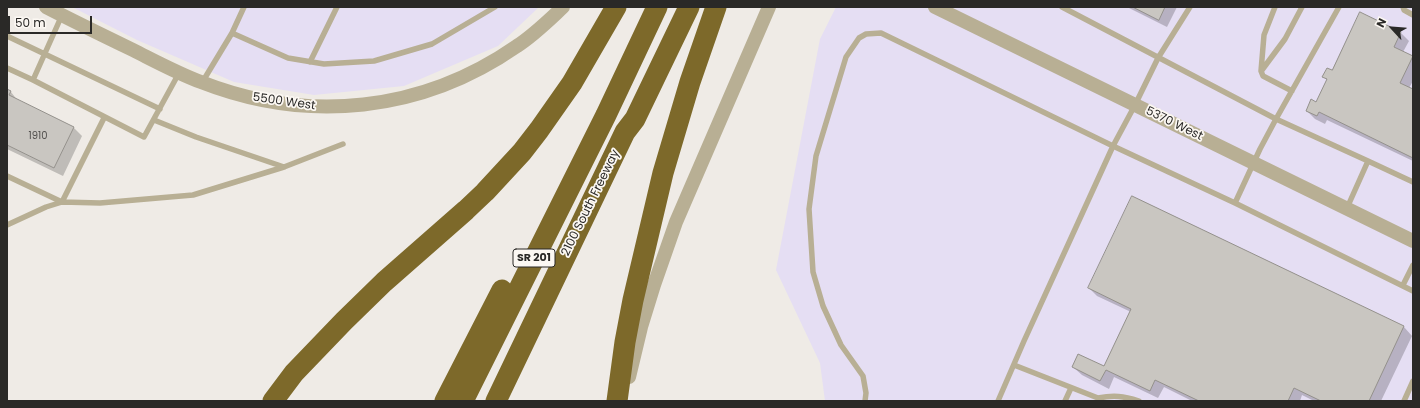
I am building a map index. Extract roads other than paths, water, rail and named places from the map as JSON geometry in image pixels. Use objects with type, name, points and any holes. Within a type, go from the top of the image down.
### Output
[{"type":"highway","points":[[273,401],[294,372],[339,326],[384,282],[485,192],[522,152],[572,83],[616,7]]},
{"type":"highway","name":"SR 201","points":[[463,401],[606,115],[657,7]]},
{"type":"highway","name":"2100 South Freeway","points":[[496,401],[625,132],[635,119],[689,7]]},
{"type":"highway","points":[[617,401],[625,342],[633,300],[662,173],[690,82],[716,7]]},
{"type":"highway","points":[[445,401],[575,150],[606,115]]},
{"type":"highway","points":[[512,401],[574,268],[635,119]]},
{"type":"street","name":"5500 West","points":[[46,7],[202,83],[259,100],[298,106],[328,108],[367,105],[412,96],[453,82],[518,46],[563,7]]},
{"type":"street","points":[[625,401],[641,327],[664,254],[696,174],[769,7]]},
{"type":"street","name":"5370 West","points":[[935,7],[1413,241]]},
{"type":"lane","points":[[202,83],[232,33],[244,7]]},
{"type":"lane","points":[[310,62],[337,7]]},
{"type":"lane","points":[[232,33],[288,58],[324,64],[374,61],[429,46],[495,7]]},
{"type":"lane","points":[[1062,7],[1276,119],[1413,182]]},
{"type":"lane","points":[[998,401],[1113,146],[1136,105],[1158,58],[1190,7]]},
{"type":"lane","points":[[1276,7],[1264,35],[1261,70],[1263,76],[1292,91]]},
{"type":"lane","points":[[1261,70],[1285,39],[1302,7]]},
{"type":"lane","points":[[1235,203],[1253,163],[1276,119],[1340,7]]},
{"type":"lane","points":[[1403,7],[1404,10],[1413,15]]},
{"type":"lane","points":[[32,80],[46,54],[62,15]]},
{"type":"lane","points":[[865,401],[866,392],[862,376],[840,345],[823,306],[813,272],[809,209],[816,156],[846,57],[859,38],[866,34],[881,33],[1113,146],[1235,203],[1413,291]]},
{"type":"lane","points":[[7,36],[160,109]]},
{"type":"lane","points":[[7,68],[144,137],[179,73]]},
{"type":"lane","points":[[62,202],[104,118]]},
{"type":"lane","points":[[154,120],[196,137],[284,167]]},
{"type":"lane","points":[[7,226],[46,207],[62,202],[100,204],[193,195],[284,167],[343,144]]},
{"type":"lane","points":[[1347,208],[1368,160]]},
{"type":"lane","points":[[7,176],[62,202]]},
{"type":"lane","points":[[1403,285],[1413,265]]},
{"type":"lane","points":[[1014,365],[1098,400],[1111,395],[1135,400]]},
{"type":"lane","points":[[1404,401],[1413,381]]},
{"type":"lane","points":[[1065,401],[1071,388]]}]
